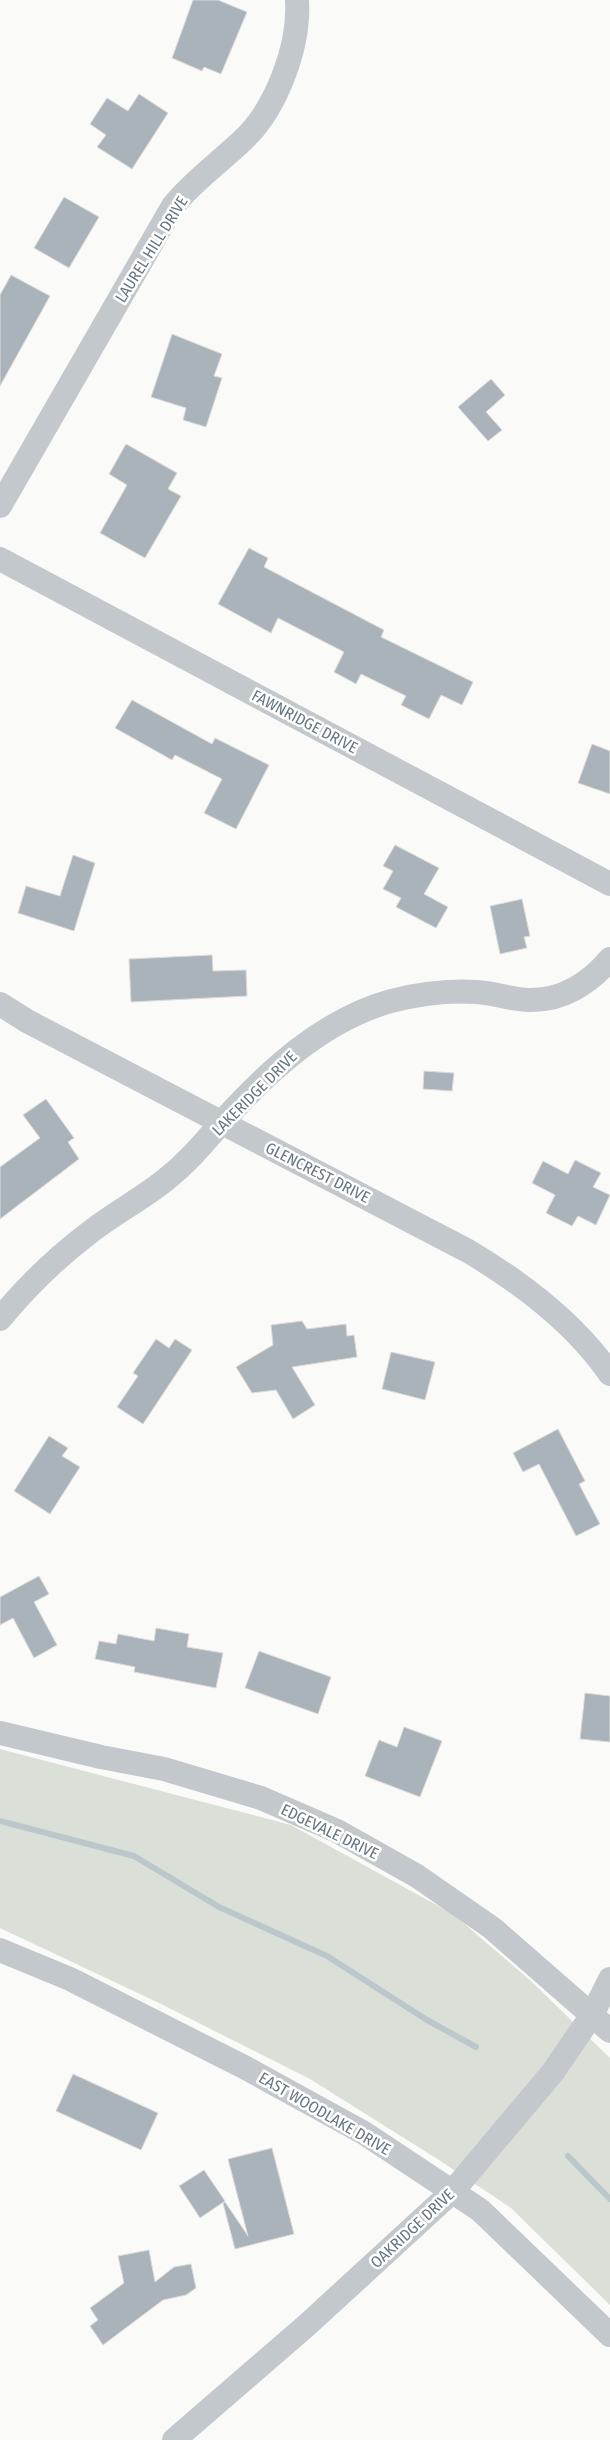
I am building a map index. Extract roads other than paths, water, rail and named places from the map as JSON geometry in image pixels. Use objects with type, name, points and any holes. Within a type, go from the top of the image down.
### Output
[{"type":"street","name":"LAUREL HILL DRIVE","points":[[0,506],[173,206],[184,193],[245,138],[261,118],[287,69],[295,44],[297,0]]},
{"type":"street","name":"FAWNRIDGE DRIVE","points":[[0,559],[610,884]]},
{"type":"street","name":"LAKERIDGE DRIVE","points":[[0,1318],[47,1267],[91,1232],[163,1182],[199,1151],[222,1122],[295,1051],[352,1016],[390,1002],[420,994],[477,992],[530,1000],[556,997],[582,986],[610,959]]},
{"type":"street","name":"GLENCREST DRIVE","points":[[0,1004],[27,1021],[468,1251],[505,1273],[568,1326],[610,1374]]},
{"type":"street","name":"EDGEVALE DRIVE","points":[[0,1733],[101,1757],[164,1769],[261,1798],[337,1831],[417,1876],[492,1928],[610,2031]]},
{"type":"street","name":"EAST WOODLAKE DRIVE","points":[[0,1950],[70,1978],[244,2067],[364,2133],[480,2210],[508,2234],[610,2335]]},
{"type":"street","name":"OAKRIDGE DRIVE","points":[[174,2440],[257,2369],[454,2191],[553,2072],[592,2015],[610,1979]]},
{"type":"waterway","points":[[0,1821],[134,1856],[219,1907],[327,1956],[427,2020],[476,2047]]},
{"type":"waterway","points":[[568,2156],[610,2199]]}]
